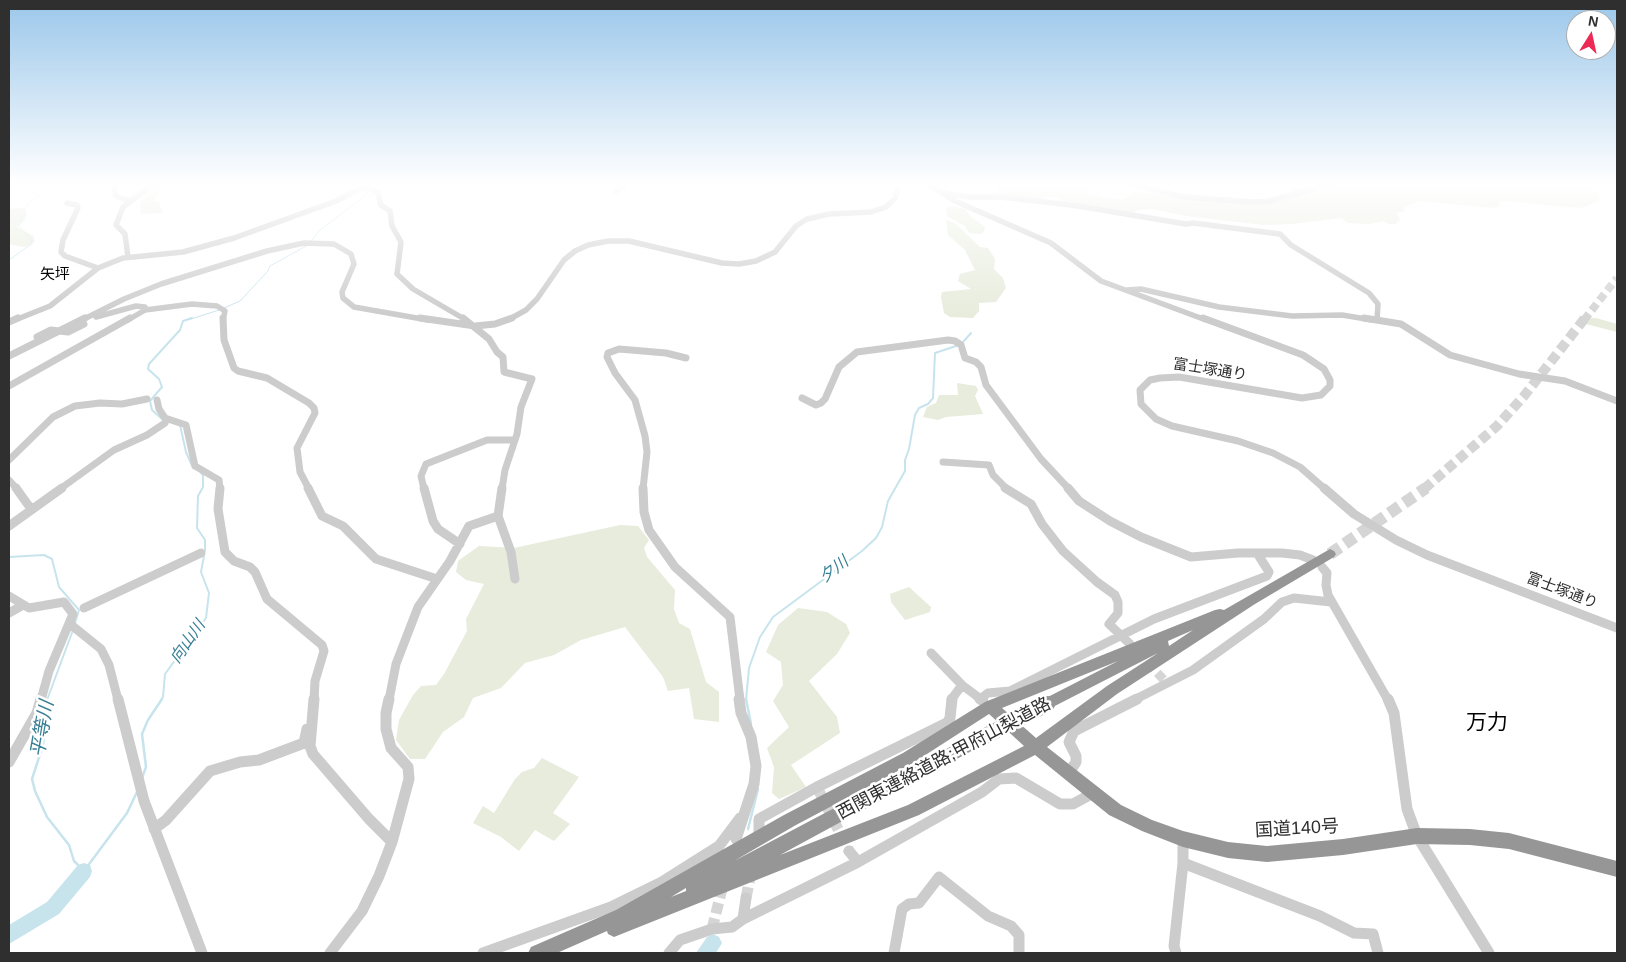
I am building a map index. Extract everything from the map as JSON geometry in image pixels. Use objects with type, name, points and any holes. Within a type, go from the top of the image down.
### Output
[{"type":"highway","name":"西関東連絡道路;甲府山梨道路","points":[[553,953],[614,928],[810,830],[1047,704],[1252,599],[1330,554]]},
{"type":"highway","points":[[614,928],[913,810],[1036,747],[1112,690],[1252,599]]},
{"type":"highway","points":[[537,953],[622,916],[790,820],[908,758],[985,703],[1220,614]]},
{"type":"highway","name":"国道140号","points":[[985,703],[1036,747],[1095,792],[1115,810],[1148,826],[1183,839],[1228,850],[1267,854],[1352,846],[1417,836],[1470,837],[1509,841],[1617,869]]},
{"type":"street","points":[[69,228],[63,240],[61,252],[65,256],[98,268]]},
{"type":"street","points":[[119,228],[125,234],[128,257]]},
{"type":"street","points":[[9,322],[50,306],[98,268],[128,257],[183,252],[262,228]]},
{"type":"street","points":[[393,228],[401,242],[397,274],[413,289],[475,326],[489,339],[497,352],[503,357],[504,372],[532,379],[521,407],[516,434],[505,470],[498,516],[511,552],[515,579]]},
{"type":"street","points":[[9,356],[124,299],[161,284],[268,251],[304,243],[315,242],[341,246],[354,258],[354,264],[342,292],[343,298],[354,307],[394,315],[475,326],[504,321],[526,310],[537,299],[564,260],[575,251],[588,245],[608,241],[629,241],[722,263],[739,264],[756,261],[775,252],[794,228]]},
{"type":"street","name":"富士塚通り","points":[[1019,228],[1051,243],[1087,272],[1122,290],[1303,355],[1324,369],[1330,380],[1330,386],[1321,395],[1302,398],[1179,377],[1150,380],[1140,390],[1141,404],[1156,419],[1178,428],[1238,441],[1273,452],[1307,472],[1354,514],[1396,540],[1434,557],[1617,628]]},
{"type":"street","points":[[1232,228],[1280,234],[1291,246],[1369,293],[1378,304],[1377,320]]},
{"type":"street","points":[[1122,290],[1141,289],[1219,307],[1292,316],[1342,314],[1405,325],[1450,354],[1518,374],[1565,381],[1617,402]]},
{"type":"street","points":[[9,386],[145,310],[204,304],[217,306],[225,311],[222,322],[224,340],[234,368],[238,371],[267,378],[309,402],[314,408],[315,413],[296,448],[300,472],[322,516],[343,526],[376,559],[437,579]]},
{"type":"street","points":[[9,350],[30,342],[51,330],[68,332],[99,316],[128,308],[141,306],[145,310]]},
{"type":"street","points":[[802,398],[816,404],[821,403],[825,399],[838,367],[857,352],[948,340],[958,343],[965,358],[976,362],[981,367],[983,380],[992,394],[1041,459],[1059,476],[1079,501],[1141,537],[1191,557],[1238,553],[1282,553],[1300,555],[1312,560]]},
{"type":"street","points":[[686,358],[666,353],[619,349],[608,353],[607,357],[615,373],[635,400],[645,436],[647,452],[643,482],[644,512],[649,530],[664,548],[676,567],[730,617],[741,712],[751,737],[756,766],[754,784],[736,839]]},
{"type":"street","points":[[9,460],[53,417],[75,406],[100,403],[122,404],[152,400],[165,418],[186,425],[195,466],[219,480],[221,494],[218,509],[225,552],[234,561],[250,567],[255,572],[267,599],[322,644],[324,651],[316,681],[310,746],[313,754],[368,820],[392,842]]},
{"type":"street","points":[[9,526],[114,450],[147,435],[165,423]]},
{"type":"street","points":[[460,544],[438,528],[433,521],[420,476],[422,470],[431,462],[487,440],[513,440]]},
{"type":"street","points":[[943,462],[989,465],[993,475],[1005,488],[1031,504],[1042,524],[1063,551],[1097,582],[1115,595],[1118,602],[1118,613],[1109,624],[1130,644]]},
{"type":"street","points":[[9,480],[31,509]]},
{"type":"street","points":[[330,953],[362,911],[379,876],[392,842],[409,779],[408,767],[391,748],[386,729],[386,713],[396,664],[418,606],[470,526],[498,516]]},
{"type":"street","points":[[84,608],[201,553]]},
{"type":"street","points":[[931,653],[962,685],[985,703],[988,693],[1010,691],[1154,619],[1267,576],[1269,572],[1257,553]]},
{"type":"street","points":[[1322,567],[1327,573],[1326,585],[1331,602],[1384,690],[1394,713],[1407,809],[1417,836],[1489,953]]},
{"type":"street","points":[[9,596],[29,608],[64,602],[73,614],[49,671],[37,713],[9,762]]},
{"type":"street","points":[[1069,773],[1076,762],[1076,756],[1069,742],[1074,732],[1193,670],[1264,619],[1282,602],[1294,598],[1331,602]]},
{"type":"street","points":[[9,613],[24,605]]},
{"type":"street","points":[[71,621],[70,624],[87,636],[101,650],[109,665],[144,801],[202,953]]},
{"type":"street","points":[[759,832],[758,819],[947,722],[950,718],[951,700],[962,685]]},
{"type":"street","points":[[154,830],[166,820],[210,771],[240,762],[259,760],[304,743],[307,729],[312,727]]},
{"type":"street","points":[[669,953],[680,940],[712,929],[732,927],[743,919],[858,862],[982,792],[999,779],[1016,778],[1060,804],[1073,804],[1095,792]]},
{"type":"street","points":[[483,953],[554,931],[611,907],[662,882],[719,846],[744,813]]},
{"type":"street","points":[[1176,953],[1174,946],[1183,863],[1183,839]]},
{"type":"street","points":[[849,851],[858,862]]},
{"type":"street","points":[[1183,863],[1320,916],[1354,933],[1373,934],[1378,953]]},
{"type":"street","points":[[894,953],[902,909],[909,904],[919,903],[940,877],[988,916],[1011,926],[1019,935],[1019,953]]},
{"type":"street","points":[[743,919],[746,898]]},
{"type":"green space","points":[[9,228],[19,228],[33,236],[35,241],[32,245],[23,247],[9,244]]},
{"type":"green space","points":[[947,228],[960,228],[980,247],[988,248],[995,259],[994,269],[1003,278],[1006,288],[996,302],[979,303],[979,311],[973,318],[950,317],[944,313],[942,292],[971,289],[958,281],[960,274],[975,270],[965,250],[948,235]]},
{"type":"green space","points":[[966,228],[985,228],[982,234],[969,233]]},
{"type":"green space","points":[[1579,318],[1596,318],[1617,324],[1617,332],[1586,324]]},
{"type":"green space","points":[[957,383],[976,386],[978,390],[975,396],[983,414],[946,417],[938,420],[923,417],[927,407],[936,403],[939,395],[958,395]]},
{"type":"green space","points":[[620,525],[638,526],[649,540],[644,548],[647,557],[675,590],[674,609],[679,623],[690,629],[706,682],[719,692],[719,722],[694,719],[689,688],[668,691],[663,677],[625,627],[581,640],[554,655],[525,663],[501,688],[473,698],[464,717],[443,732],[425,759],[410,759],[396,740],[399,720],[413,695],[421,686],[436,685],[444,674],[467,631],[466,619],[484,584],[466,580],[456,572],[458,561],[479,546],[514,548]]},
{"type":"green space","points":[[909,587],[931,607],[930,612],[905,620],[891,602],[890,594]]},
{"type":"green space","points":[[798,608],[827,612],[846,624],[850,633],[837,654],[809,681],[837,717],[840,733],[791,765],[806,787],[779,799],[772,793],[774,767],[767,748],[789,727],[773,701],[783,685],[781,662],[766,652],[778,625]]},
{"type":"green space","points":[[542,758],[579,777],[553,813],[570,824],[554,841],[535,830],[519,851],[501,837],[473,823],[483,806],[494,813],[515,779],[522,772],[534,768]]},
{"type":"waterway","name":"平等川","points":[[9,260],[30,245],[32,241],[21,228]]},
{"type":"waterway","name":"向山川","points":[[311,241],[323,228]]},
{"type":"waterway","name":"向山川","points":[[224,308],[240,301],[268,271],[270,266],[308,245]]},
{"type":"waterway","name":"向山川","points":[[188,320],[219,310]]},
{"type":"waterway","name":"向山川","points":[[163,420],[152,410],[150,401],[162,387],[159,379],[148,369],[149,364],[180,330],[183,321],[192,318]]},
{"type":"waterway","name":"夕川","points":[[963,342],[971,333]]},
{"type":"waterway","name":"夕川","points":[[746,699],[749,668],[760,637],[773,617],[862,551],[876,538],[882,527],[888,501],[905,471],[905,460],[909,449],[915,415],[919,408],[928,404],[933,398],[935,353],[959,345]]},
{"type":"waterway","name":"向山川","points":[[180,425],[186,452],[193,468]]},
{"type":"waterway","name":"向山川","points":[[201,473],[203,475],[203,487],[198,496],[197,528],[205,540],[205,551]]},
{"type":"waterway","name":"平等川","points":[[9,557],[44,555],[52,559],[59,587],[79,610],[75,623]]},
{"type":"waterway","name":"向山川","points":[[161,700],[163,697],[165,674],[206,618],[209,593],[201,572],[204,556]]},
{"type":"waterway","name":"平等川","points":[[47,700],[73,630]]},
{"type":"waterway","name":"平等川","points":[[47,699],[43,745],[32,779],[35,791],[47,817],[69,845],[74,861],[84,871],[127,813],[137,792]]},
{"type":"waterway","name":"向山川","points":[[142,778],[146,767],[142,734],[148,720],[162,699]]},
{"type":"waterway","name":"夕川","points":[[746,699],[751,724]]},
{"type":"waterway","name":"夕川","points":[[748,829],[758,789]]},
{"type":"waterway","name":"平等川","points":[[9,935],[53,908],[84,871]]},
{"type":"waterway","name":"夕川","points":[[705,953],[713,943]]},
{"type":"tunnel","points":[[1584,320],[1617,278]]},
{"type":"tunnel","points":[[1424,489],[1497,426],[1524,396],[1585,318]]},
{"type":"tunnel","points":[[1330,554],[1426,488]]},
{"type":"tunnel","points":[[1148,663],[1167,683]]},
{"type":"tunnel","points":[[819,791],[849,851]]},
{"type":"tunnel","points":[[746,898],[751,873]]},
{"type":"tunnel","points":[[712,929],[723,885]]},
{"type":"district","name":"矢坪","points":[[55,275]]},
{"type":"district","name":"万力","points":[[1487,723]]}]
